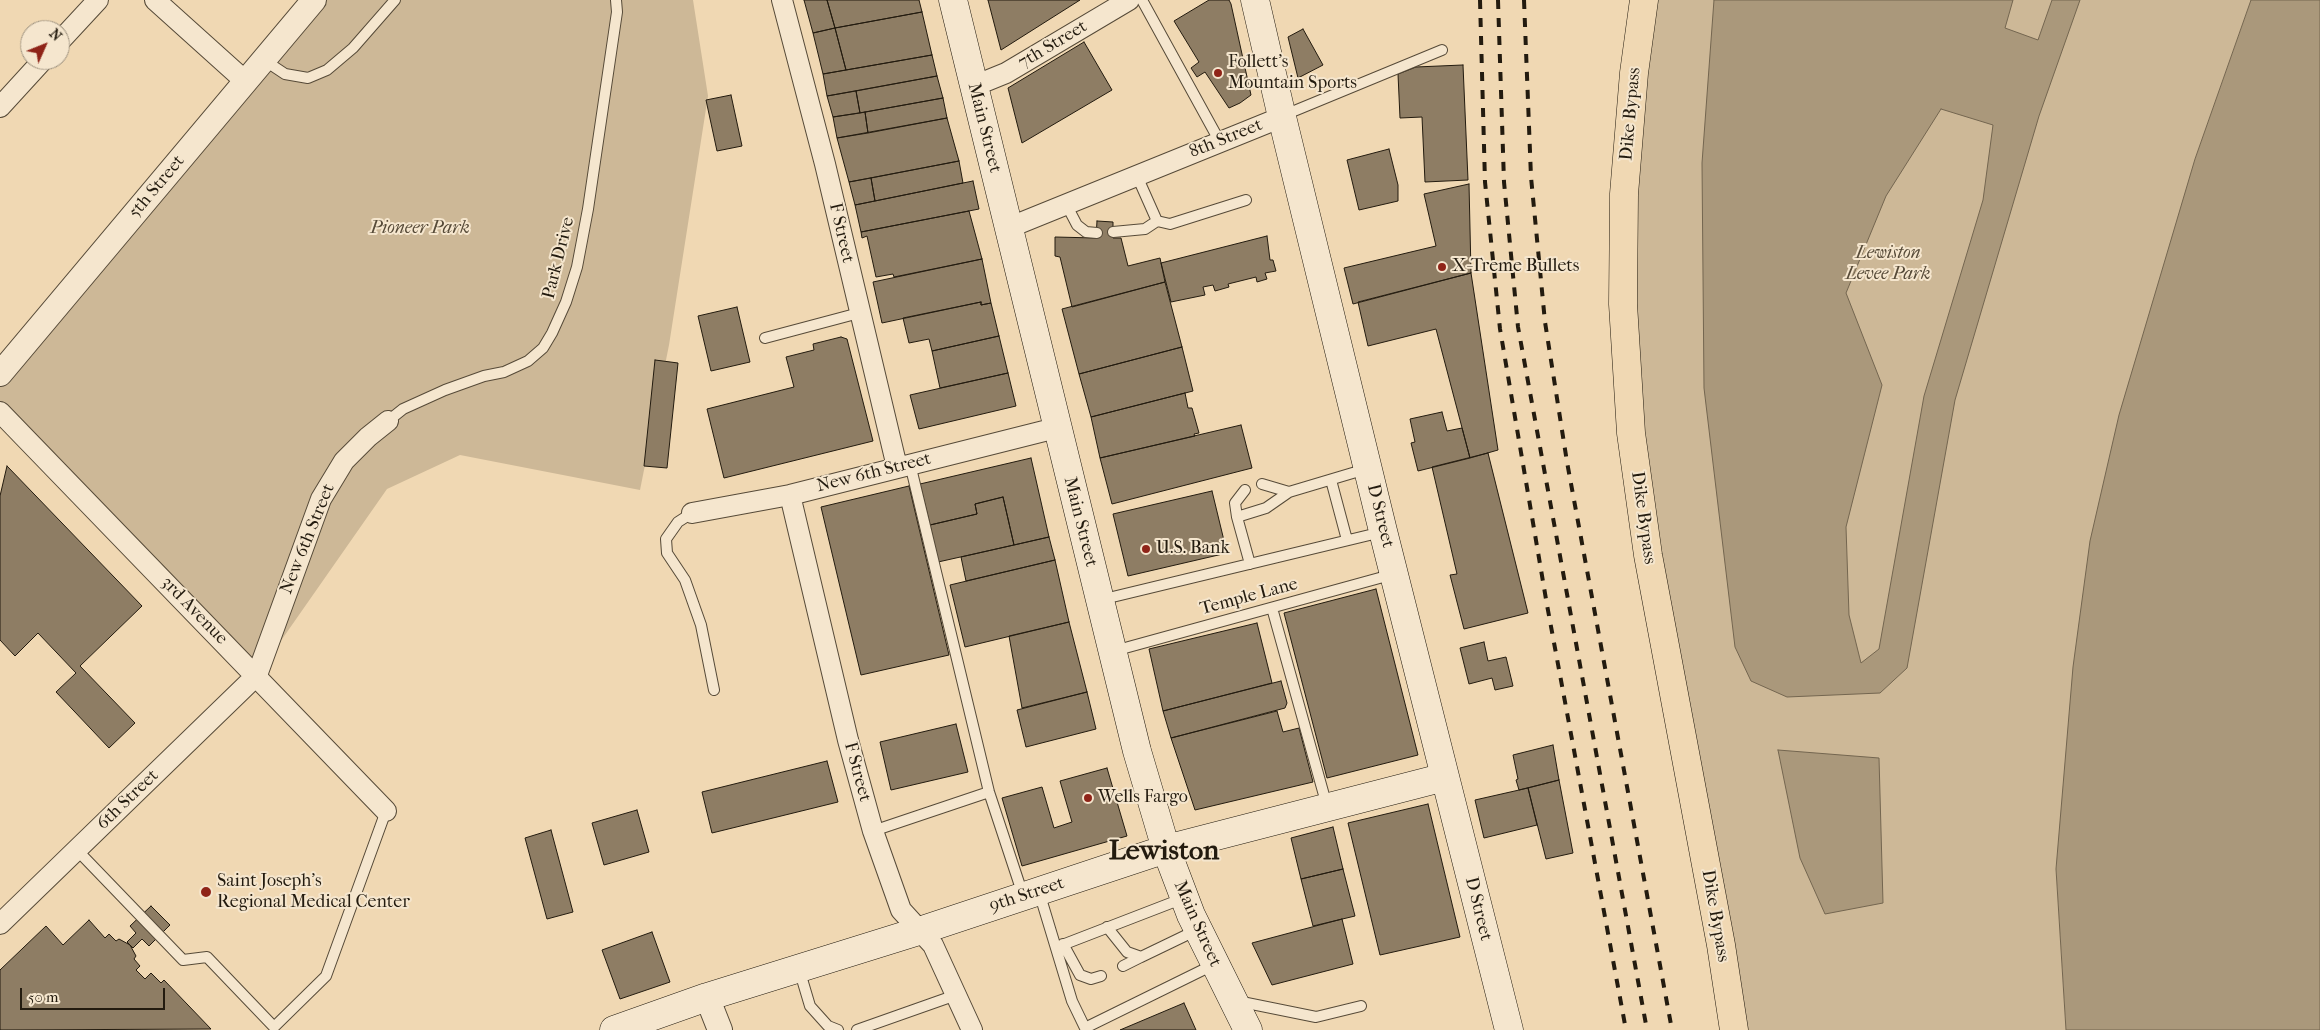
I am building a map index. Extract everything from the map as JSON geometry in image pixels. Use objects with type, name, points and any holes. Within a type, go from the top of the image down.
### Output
[{"type":"highway","name":"Dike Bypass","points":[[1644,0],[1634,73],[1624,194],[1623,304],[1631,433],[1648,555],[1715,916],[1734,1030]]},
{"type":"main road","name":"Main Street","points":[[952,0],[1137,751],[1166,849],[1184,897],[1231,1000],[1248,1030]]},
{"type":"main road","name":"D Street","points":[[1255,0],[1383,531],[1509,1030]]},
{"type":"main road","name":"9th Street","points":[[614,1030],[706,997],[919,931],[1166,849],[1444,777]]},
{"type":"street","points":[[70,30],[98,0]]},
{"type":"street","points":[[155,0],[245,81]]},
{"type":"street","name":"5th Street","points":[[0,374],[314,0]]},
{"type":"street","name":"F Street","points":[[782,0],[825,164],[859,313],[903,465]]},
{"type":"street","name":"7th Street","points":[[974,86],[1006,73],[1129,0]]},
{"type":"street","points":[[0,107],[34,70]]},
{"type":"street","name":"8th Street","points":[[1008,228],[1282,117]]},
{"type":"street","name":"3rd Avenue","points":[[0,412],[256,675],[386,812]]},
{"type":"street","name":"New 6th Street","points":[[256,675],[321,498],[344,461],[368,437],[388,421]]},
{"type":"street","name":"New 6th Street","points":[[692,513],[790,495],[1056,428]]},
{"type":"street","name":"F Street","points":[[790,495],[848,740],[873,831],[901,910],[933,946],[972,1030]]},
{"type":"street","name":"6th Street","points":[[0,924],[256,675]]},
{"type":"street","points":[[706,997],[720,1030]]},
{"type":"lane","points":[[263,59],[285,74],[308,78],[326,70],[353,48],[395,0]]},
{"type":"lane","name":"Park Drive","points":[[388,421],[403,409],[445,390],[484,376],[504,372],[528,361],[543,348],[552,333],[566,302],[577,267],[588,209],[603,95],[617,12],[616,0]]},
{"type":"lane","points":[[1142,0],[1220,142]]},
{"type":"lane","name":"8th Street","points":[[1282,117],[1442,50]]},
{"type":"lane","points":[[1137,176],[1157,221]]},
{"type":"lane","points":[[1113,232],[1145,229],[1157,221],[1170,224],[1246,200]]},
{"type":"lane","points":[[1066,204],[1077,225],[1086,232],[1096,233]]},
{"type":"lane","points":[[765,338],[859,313]]},
{"type":"lane","points":[[903,465],[989,792],[1031,894],[1060,946],[1080,975],[1090,979],[1101,976]]},
{"type":"lane","points":[[1238,517],[1266,508],[1289,492],[1368,469]]},
{"type":"lane","points":[[1331,480],[1347,540]]},
{"type":"lane","points":[[1262,484],[1289,492]]},
{"type":"lane","points":[[1245,490],[1235,503],[1250,564]]},
{"type":"lane","points":[[692,513],[678,522],[666,539],[668,553],[685,580],[701,625],[714,690]]},
{"type":"lane","points":[[1100,600],[1383,531]]},
{"type":"lane","name":"Temple Lane","points":[[1113,652],[1394,574]]},
{"type":"lane","points":[[1272,608],[1327,807]]},
{"type":"lane","points":[[873,831],[989,792]]},
{"type":"lane","points":[[76,850],[183,960],[207,957],[272,1028],[326,976],[386,812]]},
{"type":"lane","points":[[1060,946],[1184,897]]},
{"type":"lane","points":[[1107,927],[1127,952],[1141,957]]},
{"type":"lane","points":[[1123,966],[1198,929]]},
{"type":"lane","points":[[1060,946],[1072,1001],[1085,1029],[1214,964]]},
{"type":"lane","points":[[799,968],[810,1006],[828,1026],[838,1030]]},
{"type":"lane","points":[[857,1030],[956,995]]},
{"type":"lane","points":[[1231,1000],[1316,1017],[1362,1006]]},
{"type":"green space","name":"Pioneer Park","points":[[314,0],[693,0],[708,96],[669,345],[640,490],[460,455],[387,489],[257,675],[0,412],[0,374]]},
{"type":"green space","name":"Lewiston Levee Park","points":[[1644,0],[2251,0],[2195,159],[2056,869],[2066,1030],[1734,1030],[1638,488],[1634,73]]},
{"type":"shaded area","points":[[1714,0],[2013,0],[2005,28],[2038,40],[2052,0],[2080,0],[2039,116],[1955,400],[1907,668],[1880,693],[1787,697],[1751,681],[1735,647],[1704,388],[1702,163]],"holes":[[[1941,109],[1993,125],[1983,200],[1924,396],[1879,649],[1861,663],[1849,615],[1846,527],[1882,385],[1846,293],[1886,196]]]},
{"type":"shaded area","points":[[2251,0],[2320,0],[2320,1030],[2066,1030],[2056,869],[2073,667],[2090,541],[2119,415],[2195,159]]},
{"type":"shaded area","points":[[1778,750],[1879,758],[1883,903],[1825,914],[1800,858]]},
{"type":"building","points":[[804,0],[827,0],[835,28],[813,33]]},
{"type":"building","points":[[827,0],[919,0],[922,12],[835,28]]},
{"type":"building","points":[[988,0],[1080,0],[1001,50]]},
{"type":"building","points":[[1209,0],[1229,0],[1231,4],[1251,95],[1229,108],[1205,72],[1197,77],[1191,68],[1199,62],[1174,21]]},
{"type":"building","points":[[922,12],[932,55],[846,70],[835,28]]},
{"type":"building","points":[[835,28],[846,70],[823,74],[813,33]]},
{"type":"building","points":[[1303,29],[1323,65],[1298,78],[1288,37]]},
{"type":"building","points":[[1084,42],[1112,90],[1022,143],[1008,88]]},
{"type":"building","points":[[932,55],[937,76],[827,96],[823,74]]},
{"type":"building","points":[[1463,65],[1468,180],[1425,182],[1422,117],[1400,118],[1398,74],[1416,67]]},
{"type":"building","points":[[937,76],[943,98],[860,113],[856,91]]},
{"type":"building","points":[[856,91],[860,113],[833,117],[827,96]]},
{"type":"building","points":[[731,95],[742,146],[717,151],[706,100]]},
{"type":"building","points":[[943,98],[947,118],[868,133],[865,112]]},
{"type":"building","points":[[865,112],[868,133],[837,138],[833,117]]},
{"type":"building","points":[[947,118],[959,161],[849,182],[837,138]]},
{"type":"building","points":[[1389,149],[1398,185],[1398,201],[1359,210],[1347,160]]},
{"type":"building","points":[[959,161],[963,183],[875,201],[871,178]]},
{"type":"building","points":[[871,178],[875,201],[855,205],[849,182]]},
{"type":"building","points":[[973,181],[979,209],[861,232],[855,205]]},
{"type":"building","points":[[1469,184],[1471,273],[1353,304],[1344,268],[1436,246],[1424,194]]},
{"type":"building","points":[[969,211],[982,259],[894,277],[893,274],[876,277],[867,236],[862,238],[861,232]]},
{"type":"building","points":[[1097,221],[1113,222],[1113,238],[1121,238],[1128,266],[1160,258],[1165,282],[1072,307],[1060,257],[1055,256],[1055,237],[1096,238]]},
{"type":"building","points":[[1267,236],[1270,260],[1273,260],[1276,271],[1265,273],[1267,279],[1257,282],[1256,277],[1228,284],[1229,287],[1215,291],[1213,285],[1203,287],[1205,295],[1171,302],[1161,263]]},
{"type":"building","points":[[982,259],[991,303],[981,305],[981,302],[882,323],[873,282]]},
{"type":"building","points":[[1471,273],[1498,450],[1470,458],[1436,329],[1368,346],[1358,302]]},
{"type":"building","points":[[1165,282],[1182,347],[1079,374],[1062,309]]},
{"type":"building","points":[[981,302],[981,305],[991,303],[999,336],[932,351],[929,339],[909,343],[903,318]]},
{"type":"building","points":[[737,307],[750,362],[711,371],[698,316]]},
{"type":"building","points":[[999,336],[1008,373],[940,388],[932,351]]},
{"type":"building","points":[[841,337],[847,339],[873,441],[724,478],[707,409],[794,387],[786,357],[814,350],[813,344]]},
{"type":"building","points":[[1182,347],[1193,391],[1091,417],[1079,374]]},
{"type":"building","points":[[655,360],[678,363],[667,468],[644,466]]},
{"type":"building","points":[[1008,373],[1016,406],[919,429],[910,395]]},
{"type":"building","points":[[1185,393],[1188,408],[1192,408],[1199,433],[1194,434],[1195,436],[1100,458],[1091,417]]},
{"type":"building","points":[[1442,412],[1447,431],[1462,428],[1470,458],[1418,471],[1411,443],[1415,442],[1410,419]]},
{"type":"building","points":[[1241,425],[1252,468],[1112,504],[1100,458]]},
{"type":"building","points":[[1488,453],[1528,613],[1464,629],[1450,575],[1457,574],[1432,467]]},
{"type":"building","points":[[1031,458],[1049,537],[1014,545],[1003,497],[975,504],[977,514],[930,525],[920,484]]},
{"type":"building","points":[[7,466],[142,606],[80,666],[135,723],[109,748],[56,692],[76,673],[38,633],[15,656],[0,640],[0,496]]},
{"type":"building","points":[[909,486],[949,655],[861,675],[821,507]]},
{"type":"building","points":[[1212,491],[1227,553],[1128,576],[1113,514]]},
{"type":"building","points":[[1003,497],[1014,545],[938,562],[930,525],[977,514],[975,504]]},
{"type":"building","points":[[1049,537],[1055,560],[966,581],[961,557]]},
{"type":"building","points":[[1055,560],[1069,622],[965,647],[950,585]]},
{"type":"building","points":[[1376,589],[1418,755],[1327,778],[1284,613]]},
{"type":"building","points":[[1069,622],[1087,692],[1022,708],[1009,636]]},
{"type":"building","points":[[1257,623],[1272,683],[1163,711],[1149,649]]},
{"type":"building","points":[[1484,642],[1488,661],[1506,657],[1513,686],[1495,690],[1492,678],[1469,684],[1460,648]]},
{"type":"building","points":[[1281,681],[1287,703],[1285,708],[1171,738],[1163,711]]},
{"type":"building","points":[[1087,692],[1096,729],[1026,747],[1017,710]]},
{"type":"building","points":[[1277,711],[1283,732],[1299,728],[1313,782],[1195,810],[1171,738]]},
{"type":"building","points":[[956,724],[968,772],[891,790],[880,742]]},
{"type":"building","points":[[1553,745],[1559,780],[1519,790],[1513,755]]},
{"type":"building","points":[[827,761],[838,802],[712,833],[702,792]]},
{"type":"building","points":[[1107,768],[1127,836],[1022,866],[1002,798],[1042,787],[1054,828],[1072,822],[1060,781]]},
{"type":"building","points":[[1559,780],[1573,853],[1546,859],[1528,788]]},
{"type":"building","points":[[1528,788],[1537,825],[1484,838],[1475,800]]},
{"type":"building","points":[[1428,804],[1460,937],[1380,955],[1348,823]]},
{"type":"building","points":[[637,810],[649,852],[604,865],[592,823]]},
{"type":"building","points":[[1333,827],[1343,869],[1301,879],[1291,838]]},
{"type":"building","points":[[551,830],[573,912],[547,919],[525,838]]},
{"type":"building","points":[[1343,869],[1355,916],[1313,926],[1301,879]]},
{"type":"building","points":[[151,906],[170,925],[149,946],[142,939],[133,948],[127,942],[136,933],[130,926]]},
{"type":"building","points":[[1342,919],[1353,964],[1272,985],[1252,943]]},
{"type":"building","points":[[89,920],[105,938],[109,934],[116,941],[119,939],[130,945],[136,956],[134,959],[140,966],[136,970],[145,979],[151,973],[161,983],[164,980],[211,1029],[0,1030],[0,970],[46,926],[63,945]]},
{"type":"building","points":[[652,932],[670,982],[620,999],[602,950]]},
{"type":"building","points":[[1184,1003],[1196,1030],[1120,1030]]},
{"type":"railway","points":[[1480,0],[1485,182],[1500,329],[1547,605],[1626,1030]]},
{"type":"railway","points":[[1498,0],[1504,182],[1518,327],[1647,1030]]},
{"type":"railway","points":[[1524,0],[1531,177],[1545,322],[1567,462],[1672,1030]]},
{"type":"place","name":"Follett's Mountain Sports","points":[[1218,73]]},
{"type":"place","name":"X-Treme Bullets","points":[[1442,267]]},
{"type":"place","name":"U.S. Bank","points":[[1146,549]]},
{"type":"place","name":"Wells Fargo","points":[[1088,798]]},
{"type":"place","name":"Saint Joseph's Regional Medical Center","points":[[206,892]]},
{"type":"district","name":"Lewiston","points":[[1164,852]]}]
